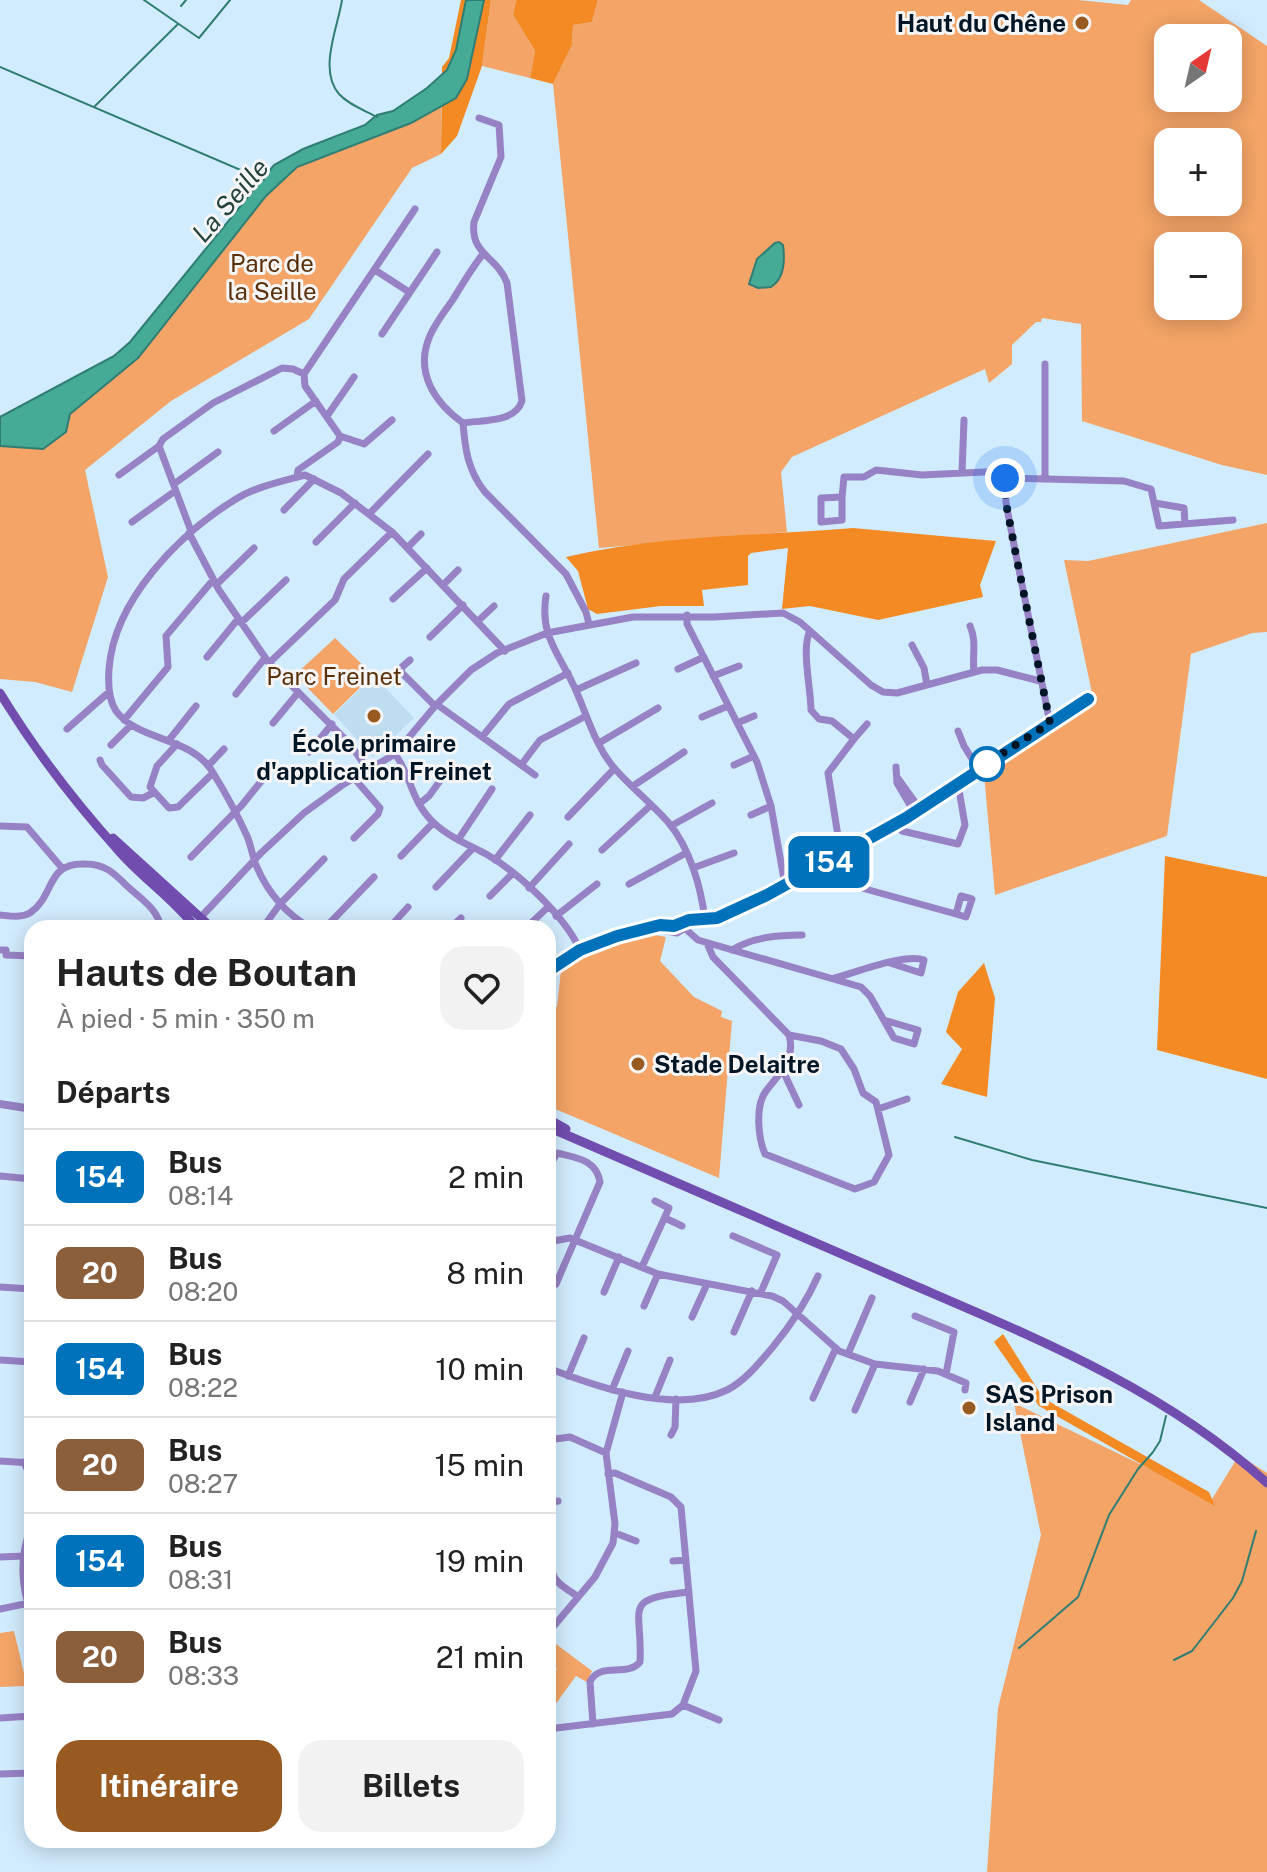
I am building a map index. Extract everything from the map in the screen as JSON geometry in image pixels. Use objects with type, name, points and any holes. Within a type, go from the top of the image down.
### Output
[{"type":"main road","points":[[0,693],[50,767],[97,826],[119,852],[191,920]]},
{"type":"main road","points":[[556,1124],[604,1151]]},
{"type":"main road","points":[[556,1130],[1067,1352],[1171,1411],[1267,1483]]},
{"type":"street","points":[[463,423],[511,415],[518,410],[522,401],[507,283],[501,271],[475,242],[474,222],[502,152],[499,125],[479,118]]},
{"type":"street","points":[[392,420],[364,444],[340,436],[304,383],[304,374],[415,209]]},
{"type":"street","points":[[382,334],[437,252]]},
{"type":"street","points":[[483,254],[430,333],[424,358],[425,373],[441,404],[463,423],[468,461],[479,485],[560,567],[583,605],[589,624]]},
{"type":"street","points":[[375,270],[409,292]]},
{"type":"street","points":[[1045,364],[1045,479]]},
{"type":"street","points":[[119,475],[213,403],[282,368],[304,374]]},
{"type":"street","points":[[327,416],[354,377]]},
{"type":"street","points":[[274,431],[316,401]]},
{"type":"street","points":[[962,472],[964,420]]},
{"type":"street","points":[[297,477],[298,470],[338,442],[340,436]]},
{"type":"street","points":[[159,446],[190,532],[215,583],[267,660],[297,694],[332,724],[368,770]]},
{"type":"street","points":[[132,522],[218,452]]},
{"type":"street","points":[[370,513],[428,454]]},
{"type":"street","points":[[842,497],[821,498],[821,522],[842,520],[844,477],[864,477],[876,470],[922,475],[1005,471],[1013,541],[1050,723]]},
{"type":"street","points":[[301,920],[280,904],[211,769],[197,755],[128,722],[112,704],[109,692],[111,654],[128,606],[147,580],[190,532],[239,497],[305,475],[355,503],[392,532],[505,651]]},
{"type":"street","points":[[1005,478],[1124,481],[1151,489],[1159,526],[1233,520]]},
{"type":"street","points":[[284,510],[314,479]]},
{"type":"street","points":[[316,542],[355,503]]},
{"type":"street","points":[[1155,503],[1184,508],[1185,524]]},
{"type":"street","points":[[236,694],[267,660],[335,600],[344,579],[392,532]]},
{"type":"street","points":[[407,548],[421,534]]},
{"type":"street","points":[[111,745],[168,667],[166,636],[215,583],[254,548]]},
{"type":"street","points":[[393,599],[427,568]]},
{"type":"street","points":[[443,585],[458,570]]},
{"type":"street","points":[[207,657],[240,621],[286,580]]},
{"type":"street","points":[[546,596],[543,614],[547,633],[599,743],[614,769],[671,826],[693,868],[705,920]]},
{"type":"street","points":[[430,637],[463,605]]},
{"type":"street","points":[[478,621],[494,606]]},
{"type":"street","points":[[200,920],[255,859],[321,799],[395,754],[436,705],[471,670],[547,633],[633,617],[714,617],[779,612],[792,616],[879,690],[893,693],[974,672],[997,670],[1040,681]]},
{"type":"street","points":[[687,615],[687,624],[754,756],[771,806],[785,885]]},
{"type":"street","points":[[970,626],[975,639],[972,656],[974,672]]},
{"type":"street","points":[[810,631],[806,643],[811,710],[819,719],[832,721],[854,739]]},
{"type":"street","points":[[912,645],[924,668],[927,685]]},
{"type":"street","points":[[678,669],[704,657]]},
{"type":"street","points":[[410,660],[401,672],[436,705],[535,775]]},
{"type":"street","points":[[576,690],[636,663]]},
{"type":"street","points":[[713,676],[739,666]]},
{"type":"street","points":[[482,737],[509,704],[568,673]]},
{"type":"street","points":[[67,729],[109,692]]},
{"type":"street","points":[[273,723],[297,694]]},
{"type":"street","points":[[682,927],[689,920],[695,922],[717,918],[841,855],[917,811],[1088,699]]},
{"type":"street","points":[[196,706],[157,766],[150,787],[153,793],[173,809],[211,769],[224,749]]},
{"type":"street","points":[[702,717],[728,706]]},
{"type":"street","points":[[599,743],[658,708]]},
{"type":"street","points":[[521,765],[540,740],[586,716]]},
{"type":"street","points":[[737,723],[754,716]]},
{"type":"street","points":[[309,752],[332,724]]},
{"type":"street","points":[[841,855],[828,773],[867,724]]},
{"type":"street","points":[[958,731],[981,768]]},
{"type":"street","points":[[633,786],[684,752]]},
{"type":"street","points":[[395,754],[419,804],[433,823],[513,873],[556,916],[580,950]]},
{"type":"street","points":[[734,765],[754,756]]},
{"type":"street","points":[[100,760],[131,797],[143,798],[153,793]]},
{"type":"street","points":[[896,767],[897,777],[917,811]]},
{"type":"street","points":[[568,817],[614,769]]},
{"type":"street","points":[[419,804],[445,774]]},
{"type":"street","points":[[354,778],[380,808],[378,814],[354,838]]},
{"type":"street","points":[[191,857],[263,779]]},
{"type":"street","points":[[895,824],[902,831],[958,844],[965,825],[958,784]]},
{"type":"street","points":[[458,840],[492,789]]},
{"type":"street","points":[[671,826],[712,803]]},
{"type":"street","points":[[602,850],[651,805]]},
{"type":"street","points":[[751,815],[771,806]]},
{"type":"street","points":[[495,860],[530,815]]},
{"type":"street","points":[[401,856],[433,823]]},
{"type":"street","points":[[0,826],[27,827],[62,868]]},
{"type":"street","points":[[529,888],[569,844]]},
{"type":"street","points":[[436,887],[473,848]]},
{"type":"street","points":[[629,884],[686,853]]},
{"type":"street","points":[[693,868],[734,853]]},
{"type":"street","points":[[268,920],[324,859]]},
{"type":"street","points":[[0,915],[24,916],[34,910],[62,868],[76,863],[105,867],[158,914],[159,920]]},
{"type":"street","points":[[814,870],[822,877],[956,914]]},
{"type":"street","points":[[490,896],[513,873]]},
{"type":"street","points":[[333,920],[374,877]]},
{"type":"street","points":[[556,916],[597,884]]},
{"type":"street","points":[[396,920],[408,907]]},
{"type":"street","points":[[534,920],[548,907]]},
{"type":"street","points":[[556,966],[580,950],[649,927],[682,927],[698,940],[855,985],[866,991],[894,1038],[914,1044],[918,1030],[884,1020]]},
{"type":"street","points":[[732,950],[747,942],[778,935],[802,935]]},
{"type":"street","points":[[707,943],[713,957],[789,1035],[791,1043],[783,1071],[766,1091],[762,1101],[758,1138],[765,1154],[855,1189],[874,1182],[889,1155],[874,1100],[863,1093],[854,1069],[841,1049],[821,1041],[789,1035]]},
{"type":"street","points":[[2,955],[24,956]]},
{"type":"street","points":[[833,979],[890,963]]},
{"type":"street","points":[[783,1071],[799,1105]]},
{"type":"street","points":[[878,1109],[907,1099]]},
{"type":"street","points":[[0,1104],[24,1108]]},
{"type":"street","points":[[556,1155],[588,1161],[599,1174],[599,1190],[556,1284]]},
{"type":"street","points":[[0,1176],[24,1178]]},
{"type":"street","points":[[642,1267],[669,1208],[655,1201]]},
{"type":"street","points":[[665,1218],[682,1226]]},
{"type":"street","points":[[733,1236],[777,1255],[734,1332]]},
{"type":"street","points":[[556,1240],[575,1240],[658,1274],[756,1292],[783,1301],[836,1348],[848,1354],[875,1364],[946,1374],[966,1383],[965,1390]]},
{"type":"street","points":[[604,1292],[619,1257]]},
{"type":"street","points":[[644,1306],[658,1274]]},
{"type":"street","points":[[556,1371],[612,1390],[655,1397],[676,1399],[718,1393],[739,1382],[768,1353],[798,1315],[818,1276]]},
{"type":"street","points":[[692,1317],[707,1284]]},
{"type":"street","points":[[0,1287],[24,1288]]},
{"type":"street","points":[[848,1354],[872,1298]]},
{"type":"street","points":[[915,1316],[954,1332],[946,1374]]},
{"type":"street","points":[[568,1376],[584,1338]]},
{"type":"street","points":[[813,1398],[836,1348]]},
{"type":"street","points":[[618,1411],[612,1390],[628,1351]]},
{"type":"street","points":[[0,1360],[24,1362]]},
{"type":"street","points":[[655,1397],[670,1360]]},
{"type":"street","points":[[855,1410],[875,1364]]},
{"type":"street","points":[[910,1402],[924,1369]]},
{"type":"street","points":[[556,1623],[601,1569],[615,1533],[606,1453],[623,1392]]},
{"type":"street","points":[[671,1435],[675,1427],[676,1399]]},
{"type":"street","points":[[556,1439],[570,1437],[606,1453]]},
{"type":"street","points":[[0,1461],[24,1463]]},
{"type":"street","points":[[556,1728],[664,1716],[677,1711],[683,1705],[696,1671],[679,1503],[615,1473],[608,1474]]},
{"type":"street","points":[[615,1533],[636,1541]]},
{"type":"street","points":[[0,1557],[24,1556],[24,1583]]},
{"type":"street","points":[[673,1561],[686,1560]]},
{"type":"street","points":[[556,1580],[578,1597]]},
{"type":"street","points":[[593,1724],[590,1682],[593,1676],[600,1671],[632,1669],[640,1662],[638,1619],[642,1606],[648,1599],[657,1596],[689,1592]]},
{"type":"street","points":[[0,1609],[24,1604]]},
{"type":"street","points":[[683,1705],[719,1720]]},
{"type":"street","points":[[0,1718],[24,1716]]},
{"type":"street","points":[[0,1774],[24,1773]]},
{"type":"shaded area","points":[[461,0],[491,0],[482,66],[457,136],[441,154],[442,67],[449,58]]},
{"type":"shaded area","points":[[466,0],[484,0],[467,79],[456,98],[411,123],[297,167],[266,196],[138,358],[70,414],[66,432],[43,449],[0,446],[0,417],[114,356],[130,342],[274,165],[303,149],[365,125],[377,115],[393,111],[447,70],[456,50]]},
{"type":"shaded area","points":[[516,0],[598,0],[592,22],[573,25],[572,45],[553,84],[530,78],[535,51],[513,15]]},
{"type":"shaded area","points":[[779,242],[783,245],[784,257],[779,279],[771,287],[758,288],[749,284],[757,259]]},
{"type":"shaded area","points":[[853,528],[996,541],[980,585],[983,597],[878,620],[810,606],[782,609],[788,548],[751,553],[748,556],[748,585],[702,590],[704,606],[661,606],[597,614],[588,609],[578,571],[566,557],[673,540]]},
{"type":"shaded area","name":"École primaire d'application Freinet","points":[[374,676],[414,718],[373,757],[334,714]]},
{"type":"shaded area","points":[[1165,856],[1267,877],[1267,1079],[1157,1050]]},
{"type":"shaded area","points":[[984,963],[995,998],[987,1097],[941,1084],[962,1049],[946,1032],[958,992]]},
{"type":"shaded area","points":[[1003,1334],[1043,1398],[1209,1492],[1215,1506],[1039,1406],[994,1342]]},
{"type":"green space","points":[[491,0],[516,0],[513,15],[535,51],[530,78],[482,66]]},
{"type":"green space","points":[[598,0],[1078,0],[1128,5],[1131,0],[1199,0],[1234,24],[1154,24],[1154,112],[1242,112],[1242,29],[1267,46],[1267,475],[1222,465],[1082,421],[1081,324],[1042,318],[1012,345],[1012,364],[989,383],[985,369],[792,457],[781,472],[787,532],[599,548],[553,84],[572,45],[573,25],[592,22]]},
{"type":"green space","name":"Parc de la Seille","points":[[441,106],[441,154],[412,168],[309,319],[171,401],[85,470],[108,577],[72,692],[35,682],[0,679],[0,446],[43,449],[70,414],[138,358],[266,196],[297,167]]},
{"type":"green space","points":[[1267,523],[1267,632],[1252,633],[1191,654],[1167,836],[995,895],[984,774],[1093,698],[1064,560],[1088,561]]},
{"type":"green space","name":"Parc Freinet","points":[[335,638],[373,675],[333,714],[295,675]]},
{"type":"green space","name":"Stade Delaitre","points":[[649,934],[666,937],[660,961],[694,997],[722,1011],[721,1017],[732,1021],[719,1178],[556,1109],[556,1007],[561,970],[585,955]]},
{"type":"green space","points":[[1014,1403],[1212,1499],[1239,1455],[1267,1473],[1267,1872],[987,1872],[998,1708],[1041,1535]]},
{"type":"green space","points":[[14,1631],[24,1686],[0,1687],[0,1633]]},
{"type":"green space","points":[[556,1644],[592,1671],[587,1682],[576,1676],[556,1704]]},
{"type":"waterway","points":[[144,0],[199,38],[230,0]]},
{"type":"waterway","points":[[181,6],[186,0]]},
{"type":"waterway","points":[[342,0],[331,48],[333,84],[347,101],[377,117]]},
{"type":"waterway","points":[[94,107],[178,24]]},
{"type":"waterway","name":"La Seille","points":[[0,67],[264,180]]},
{"type":"waterway","points":[[955,1137],[1032,1160],[1267,1208]]},
{"type":"waterway","points":[[1019,1648],[1078,1597],[1109,1515],[1160,1441],[1166,1416]]},
{"type":"waterway","points":[[1174,1660],[1192,1651],[1233,1598],[1242,1581],[1256,1531]]},
{"type":"bus line","name":"154","points":[[556,966],[580,950],[617,936],[660,925],[674,926],[689,920],[695,922],[717,918],[767,895],[906,818],[1088,699]]},
{"type":"place","name":"Haut du Chêne","points":[[1082,23]]},
{"type":"place","name":"École primaire d'application Freinet","points":[[374,716]]},
{"type":"place","name":"Stade Delaitre","points":[[638,1064]]},
{"type":"place","name":"SAS Prison Island","points":[[969,1408]]},
{"type":"route","points":[[987,764],[983,766],[1050,723],[1006,503],[1005,478]]}]
